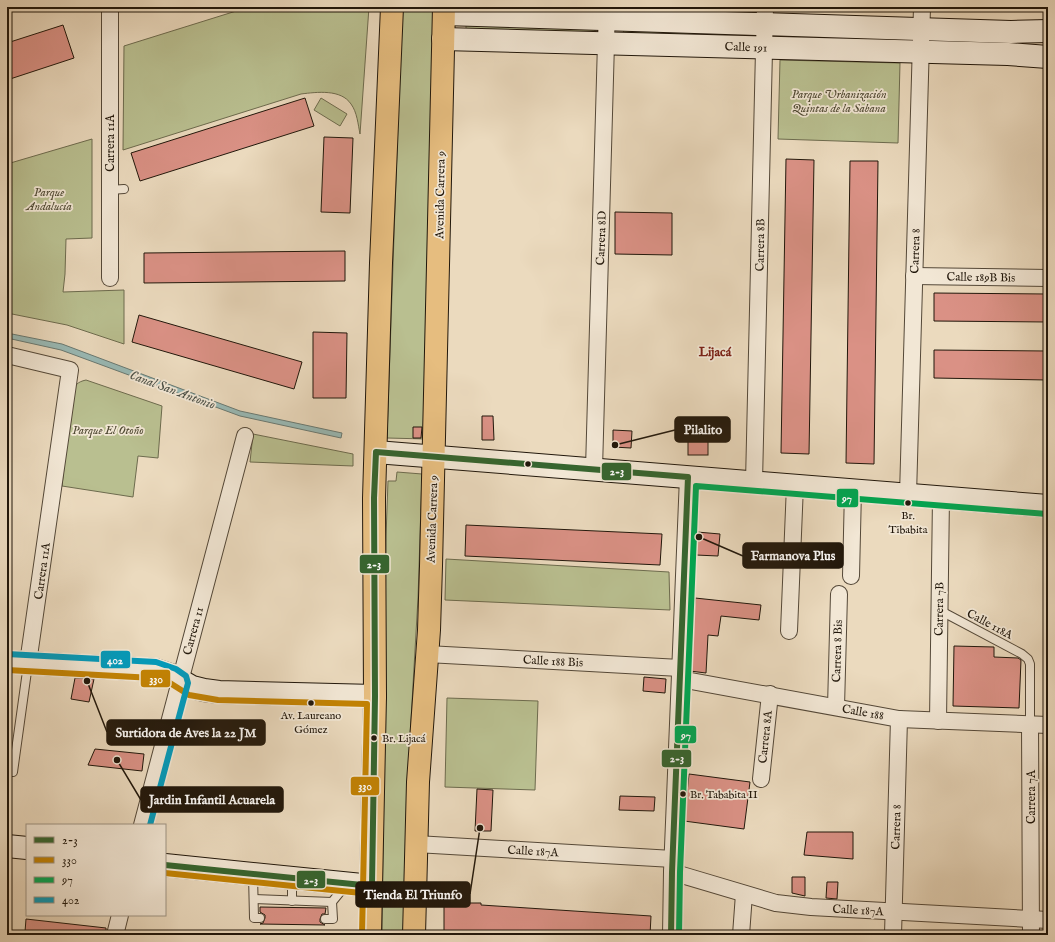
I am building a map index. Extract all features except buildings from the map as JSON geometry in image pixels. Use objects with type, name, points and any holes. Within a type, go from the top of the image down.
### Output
[{"type":"main road","points":[[370,935],[375,696],[374,498],[381,263],[392,7]]},
{"type":"main road","name":"Avenida Carrera 9","points":[[414,935],[418,782],[427,654],[434,457],[444,10]]},
{"type":"street","name":"Carrera 11A","points":[[110,7],[117,189],[110,278]]},
{"type":"street","name":"Carrera 8","points":[[908,494],[922,7]]},
{"type":"street","name":"Calle 191","points":[[444,10],[765,15],[922,29],[1011,32],[1048,31]]},
{"type":"street","name":"Carrera 8D","points":[[594,470],[607,13]]},
{"type":"street","name":"Carrera 8B","points":[[754,482],[765,15]]},
{"type":"street","name":"Calle 191","points":[[443,39],[1008,54],[1048,57]]},
{"type":"street","name":"Calle 189B Bis","points":[[914,276],[1048,278]]},
{"type":"street","name":"Carrera 11A","points":[[7,356],[70,370],[28,664]]},
{"type":"street","name":"Carrera 11","points":[[142,824],[245,436]]},
{"type":"street","points":[[376,452],[1048,506]]},
{"type":"street","points":[[671,935],[672,866],[688,477]]},
{"type":"street","points":[[789,631],[794,485]]},
{"type":"street","points":[[851,576],[853,490]]},
{"type":"street","name":"Carrera 7B","points":[[938,721],[941,497]]},
{"type":"street","name":"Carrera 8 Bis","points":[[836,707],[839,594]]},
{"type":"street","name":"Calle 188 Bis","points":[[427,654],[680,674]]},
{"type":"street","points":[[7,662],[155,670],[173,676],[180,681],[198,689],[219,692],[375,696]]},
{"type":"street","name":"Calle 188","points":[[680,674],[770,694],[899,719],[1048,725]]},
{"type":"street","name":"Carrera 8A","points":[[761,779],[770,694]]},
{"type":"street","name":"Carrera 8","points":[[893,935],[899,719]]},
{"type":"street","name":"Carrera 7A","points":[[1030,724],[1031,935]]},
{"type":"street","name":"Calle 187A","points":[[416,844],[672,866],[744,894],[776,903],[811,907],[1048,920]]},
{"type":"street","points":[[7,846],[26,848]]},
{"type":"street","points":[[166,865],[372,886]]},
{"type":"street","points":[[741,935],[744,894]]},
{"type":"street","points":[[115,935],[120,916]]},
{"type":"lane","name":"Calle 118A","points":[[939,610],[1022,654],[1028,659]]},
{"type":"lane","name":"Carrera 7A","points":[[1028,659],[1030,664],[1030,724]]},
{"type":"lane","name":"Carrera 11A","points":[[12,772],[28,664]]},
{"type":"lane","points":[[253,874],[254,918],[260,918]]},
{"type":"lane","points":[[292,878],[292,900]]},
{"type":"lane","points":[[325,919],[333,919],[332,902],[346,884]]},
{"type":"lane","points":[[254,899],[332,902]]},
{"type":"green space","points":[[249,7],[369,7],[360,134],[355,111],[347,99],[335,94],[314,93],[301,94],[123,150],[124,46]]},
{"type":"green space","points":[[402,7],[435,7],[426,439],[387,438]]},
{"type":"green space","points":[[844,7],[902,7],[895,9]]},
{"type":"green space","points":[[466,25],[594,29],[596,33],[466,29]]},
{"type":"green space","points":[[622,30],[753,35],[753,36],[625,33]]},
{"type":"green space","name":"Parque Urbanización Quintas de la Sabana","points":[[780,60],[900,63],[898,143],[778,139]]},
{"type":"green space","points":[[321,98],[347,114],[340,126],[314,110]]},
{"type":"green space","name":"Parque Andalucía","points":[[92,139],[92,238],[66,239],[63,292],[124,290],[124,344],[67,325],[7,313],[7,164]]},
{"type":"green space","name":"Parque El Otoño","points":[[86,380],[162,406],[158,458],[138,456],[133,497],[62,486],[72,393],[77,384]]},
{"type":"green space","points":[[253,434],[353,454],[353,466],[250,462]]},
{"type":"green space","points":[[397,472],[422,474],[418,598],[410,737],[406,935],[382,935],[386,537],[388,481],[396,481]]},
{"type":"green space","points":[[446,559],[669,572],[670,610],[445,600]]},
{"type":"green space","points":[[447,698],[538,701],[535,790],[445,787]]},
{"type":"water","name":"Canal San Antonio","points":[[7,333],[62,344],[240,411],[342,433],[341,438],[240,416],[61,350],[7,338]]},
{"type":"transit line","name":"2-3","points":[[166,865],[372,886],[375,696],[374,498],[376,452],[688,477],[672,872],[671,935]]},
{"type":"transit line","name":"97","points":[[679,935],[680,872],[696,486],[1047,514]]},
{"type":"transit line","name":"402","points":[[7,654],[156,662],[176,669],[186,676],[188,683],[150,824]]},
{"type":"transit line","name":"330","points":[[7,670],[153,678],[170,683],[189,695],[218,700],[367,704],[362,935]]},
{"type":"transit line","name":"330","points":[[166,873],[371,894]]},
{"type":"place","name":"Pilalito","points":[[615,445]]},
{"type":"place","name":"Br. Tibabita","points":[[908,503]]},
{"type":"place","name":"Farmanova Plus","points":[[699,537]]},
{"type":"place","name":"Surtidora de Aves la 22 JM","points":[[87,681]]},
{"type":"place","name":"Av. Laureano Gómez","points":[[311,703]]},
{"type":"place","name":"Br. Lijacá","points":[[374,738]]},
{"type":"place","name":"Jardin Infantil Acuarela","points":[[117,760]]},
{"type":"place","name":"Br. Tababita II","points":[[683,794]]},
{"type":"place","name":"Tienda El Triunfo","points":[[480,828]]},
{"type":"district","name":"Lijacá","points":[[715,351]]}]
